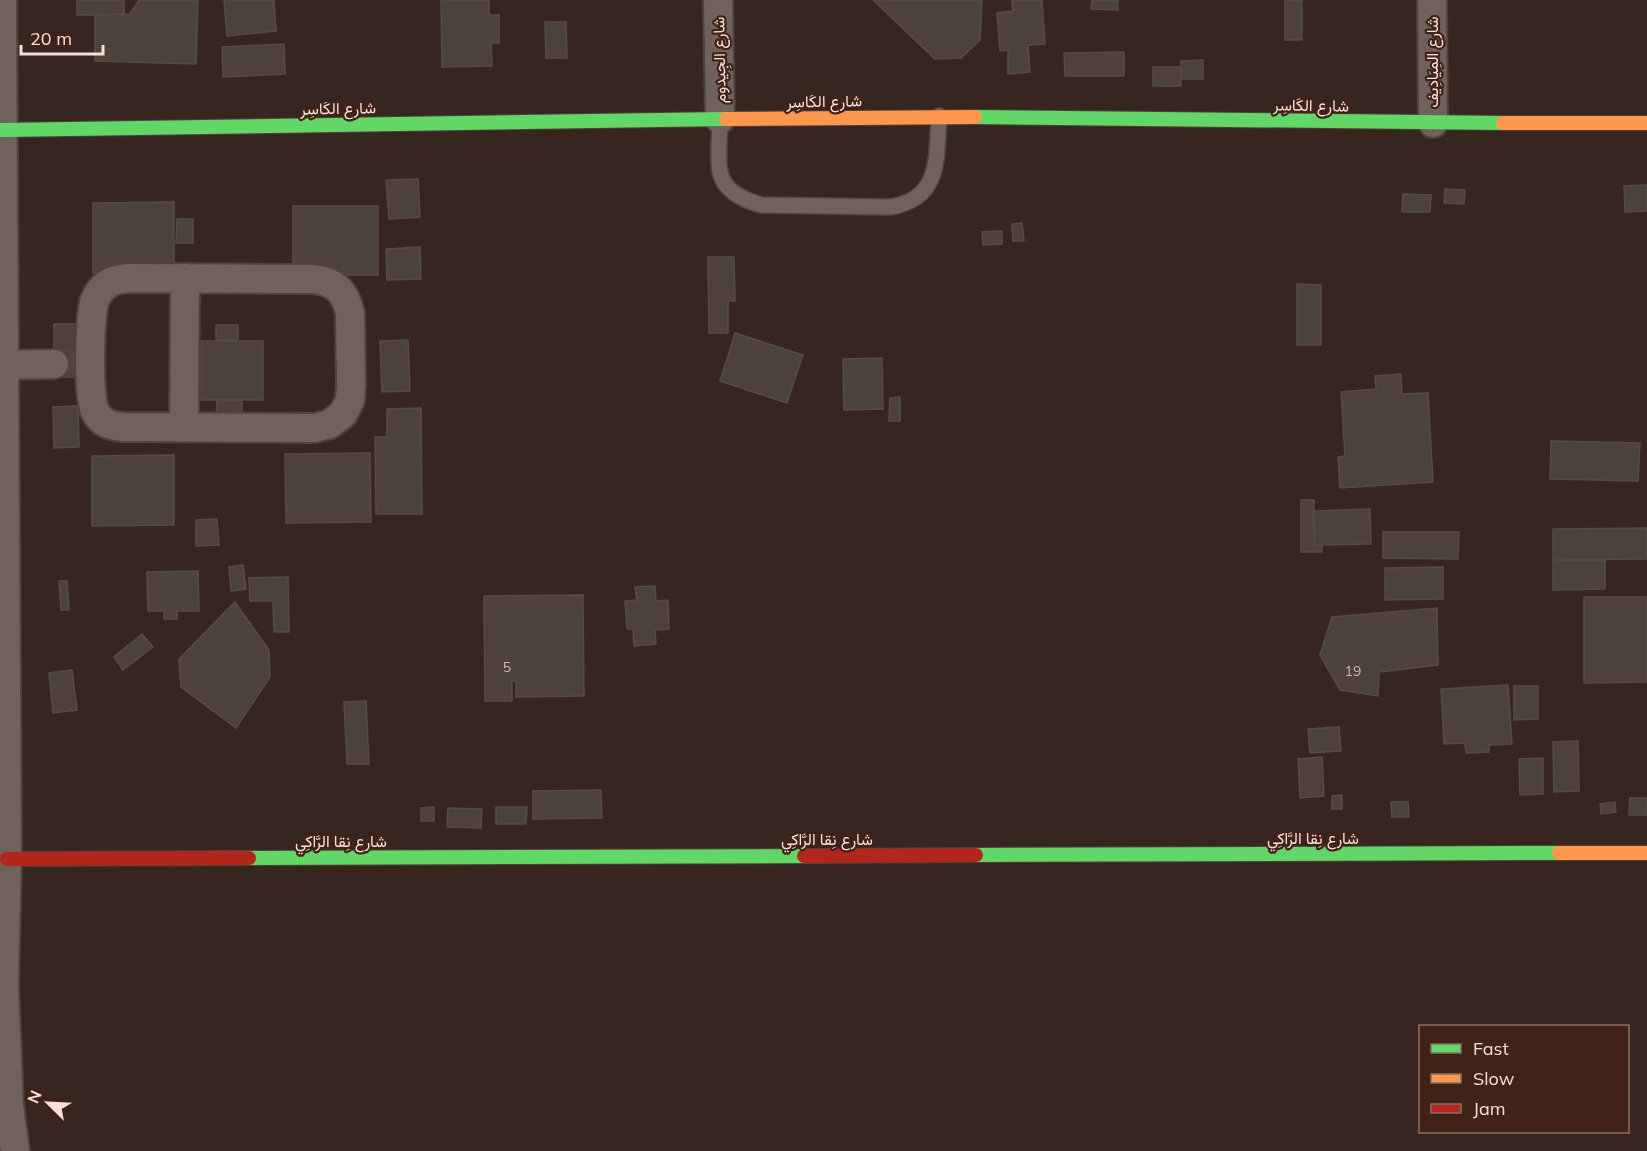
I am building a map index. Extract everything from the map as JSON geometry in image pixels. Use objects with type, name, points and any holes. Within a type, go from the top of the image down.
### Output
[{"type":"street","points":[[2,0],[6,859],[4,985],[9,1106],[15,1151]]},
{"type":"street","name":"شارع الجِيدوم","points":[[718,0],[720,119]]},
{"type":"street","name":"شارع المِيَادِيف","points":[[1432,0],[1433,123]]},
{"type":"street","name":"شارع الكَاسِر","points":[[2,130],[939,116],[1433,123],[1647,123]]},
{"type":"street","points":[[184,427],[185,278]]},
{"type":"street","points":[[117,279],[324,280],[342,292],[350,313],[350,400],[343,414],[330,424],[315,428],[113,426],[96,415],[74,364],[99,292],[107,284],[117,279]]},
{"type":"street","points":[[3,365],[74,364]]},
{"type":"street","name":"شارع نِقا الرَّاكِي","points":[[6,859],[1647,853]]},
{"type":"lane","points":[[720,119],[720,172],[725,183],[742,198],[762,205],[891,207],[919,196],[932,180],[935,171],[939,116]]},
{"type":"building","points":[[77,0],[124,0],[124,14],[77,15]]},
{"type":"building","points":[[139,0],[198,0],[196,64],[95,61],[95,15],[130,14]]},
{"type":"building","points":[[224,0],[274,0],[276,31],[227,36]]},
{"type":"building","points":[[441,0],[489,0],[489,15],[499,15],[499,43],[491,43],[492,66],[442,67]]},
{"type":"building","points":[[873,0],[982,0],[980,40],[961,58],[935,59]]},
{"type":"building","points":[[1012,0],[1042,0],[1045,44],[1028,45],[1030,72],[1008,74],[1008,50],[1000,51],[997,13],[1013,11]]},
{"type":"building","points":[[1092,0],[1118,0],[1118,10],[1091,9]]},
{"type":"building","points":[[1285,0],[1302,0],[1302,40],[1285,40]]},
{"type":"building","points":[[545,22],[566,22],[567,58],[546,58]]},
{"type":"building","points":[[284,44],[285,74],[223,77],[222,47]]},
{"type":"building","points":[[1124,52],[1124,76],[1065,76],[1064,53]]},
{"type":"building","points":[[1203,60],[1203,79],[1181,79],[1181,61]]},
{"type":"building","points":[[1153,67],[1181,67],[1181,86],[1153,86]]},
{"type":"building","points":[[418,179],[420,217],[389,219],[386,180]]},
{"type":"building","points":[[1647,185],[1647,211],[1625,212],[1624,186]]},
{"type":"building","points":[[1445,189],[1465,190],[1464,204],[1444,203]]},
{"type":"building","points":[[1403,194],[1431,195],[1430,212],[1402,212]]},
{"type":"building","points":[[174,202],[174,272],[93,273],[93,203]]},
{"type":"building","points":[[293,206],[378,206],[378,275],[293,275]]},
{"type":"building","points":[[177,219],[193,219],[193,243],[176,243]]},
{"type":"building","points":[[1022,223],[1024,241],[1013,241],[1012,224]]},
{"type":"building","points":[[1002,231],[1002,244],[983,245],[982,232]]},
{"type":"building","points":[[420,247],[421,279],[387,280],[386,249]]},
{"type":"building","points":[[708,257],[734,257],[735,301],[728,301],[728,333],[709,333]]},
{"type":"building","points":[[1297,284],[1321,285],[1321,345],[1297,345]]},
{"type":"building","points":[[54,324],[78,324],[78,376],[54,376]]},
{"type":"building","points":[[216,325],[238,325],[238,340],[216,340]]},
{"type":"building","points":[[735,333],[803,355],[787,403],[720,381]]},
{"type":"building","points":[[408,340],[410,391],[382,392],[380,341]]},
{"type":"building","points":[[201,341],[263,341],[263,400],[201,400]]},
{"type":"building","points":[[882,358],[883,409],[844,410],[843,359]]},
{"type":"building","points":[[1401,374],[1402,394],[1428,393],[1433,482],[1340,488],[1338,457],[1345,456],[1341,392],[1376,389],[1375,376]]},
{"type":"building","points":[[900,397],[900,421],[889,421],[890,398]]},
{"type":"building","points":[[217,400],[242,400],[242,417],[216,418]]},
{"type":"building","points":[[78,406],[79,447],[54,448],[53,407]]},
{"type":"building","points":[[421,408],[422,514],[376,514],[375,437],[387,437],[387,409]]},
{"type":"building","points":[[1551,441],[1640,443],[1638,481],[1550,479]]},
{"type":"building","points":[[370,453],[371,522],[286,523],[285,454]]},
{"type":"building","points":[[174,455],[174,525],[92,526],[92,456]]},
{"type":"building","points":[[1301,500],[1314,500],[1314,545],[1322,545],[1322,552],[1301,552]]},
{"type":"building","points":[[1370,509],[1371,544],[1314,545],[1313,511]]},
{"type":"building","points":[[217,519],[219,545],[196,546],[196,520]]},
{"type":"building","points":[[1647,528],[1647,559],[1553,560],[1553,529]]},
{"type":"building","points":[[1383,532],[1459,532],[1458,559],[1383,558]]},
{"type":"building","points":[[1553,560],[1605,560],[1605,589],[1553,590]]},
{"type":"building","points":[[243,565],[246,589],[231,591],[229,567]]},
{"type":"building","points":[[1443,567],[1443,599],[1385,600],[1385,568]]},
{"type":"building","points":[[198,571],[199,611],[177,611],[177,619],[164,619],[164,611],[148,611],[147,572]]},
{"type":"building","points":[[288,577],[289,632],[274,632],[273,601],[250,601],[249,578]]},
{"type":"building","points":[[59,581],[67,581],[69,610],[61,610]]},
{"type":"building","points":[[655,586],[656,601],[668,600],[669,629],[655,630],[656,644],[634,646],[633,629],[627,629],[625,601],[637,600],[635,587]]},
{"type":"building","points":[[583,595],[584,696],[516,697],[516,681],[512,681],[512,701],[485,701],[484,596]]},
{"type":"building","points":[[1584,597],[1647,597],[1647,682],[1584,683]]},
{"type":"building","points":[[235,602],[269,650],[270,677],[236,728],[181,687],[179,659]]},
{"type":"building","points":[[1437,608],[1438,665],[1379,672],[1378,696],[1340,690],[1320,655],[1332,617]]},
{"type":"building","points":[[142,634],[153,647],[123,670],[114,657]]},
{"type":"building","points":[[72,670],[77,710],[53,713],[49,673]]},
{"type":"building","points":[[1508,685],[1512,744],[1489,745],[1489,752],[1466,753],[1465,743],[1444,744],[1441,689]]},
{"type":"building","points":[[1514,686],[1538,686],[1538,719],[1514,720]]},
{"type":"building","points":[[366,701],[369,764],[347,764],[344,702]]},
{"type":"building","points":[[1339,727],[1341,751],[1310,753],[1308,729]]},
{"type":"building","points":[[1578,741],[1579,791],[1554,792],[1553,742]]},
{"type":"building","points":[[1322,757],[1324,796],[1300,798],[1298,759]]},
{"type":"building","points":[[1543,758],[1543,794],[1520,795],[1519,759]]},
{"type":"building","points":[[601,790],[602,818],[533,819],[533,791]]},
{"type":"building","points":[[1342,795],[1342,809],[1332,809],[1332,796]]},
{"type":"building","points":[[1630,798],[1647,798],[1647,815],[1629,815]]},
{"type":"building","points":[[1391,802],[1408,802],[1409,817],[1392,817]]},
{"type":"building","points":[[1615,802],[1616,812],[1601,814],[1600,804]]},
{"type":"building","points":[[434,807],[434,821],[421,821],[421,808]]},
{"type":"building","points":[[496,807],[527,807],[526,824],[496,824]]},
{"type":"building","points":[[448,808],[482,809],[481,828],[447,827]]},
{"type":"tunnel","points":[[54,364],[78,364]]},
{"type":"traffic: fast","points":[[975,117],[1503,123]]},
{"type":"traffic: fast","points":[[2,130],[726,119]]},
{"type":"traffic: fast","points":[[976,855],[1559,853]]},
{"type":"traffic: fast","points":[[249,858],[804,856]]},
{"type":"traffic: slow","points":[[726,119],[975,117]]},
{"type":"traffic: slow","points":[[1503,123],[1647,123]]},
{"type":"traffic: slow","points":[[1559,853],[1647,853]]},
{"type":"traffic: jam","points":[[804,856],[976,855]]},
{"type":"traffic: jam","points":[[7,859],[249,858]]}]
